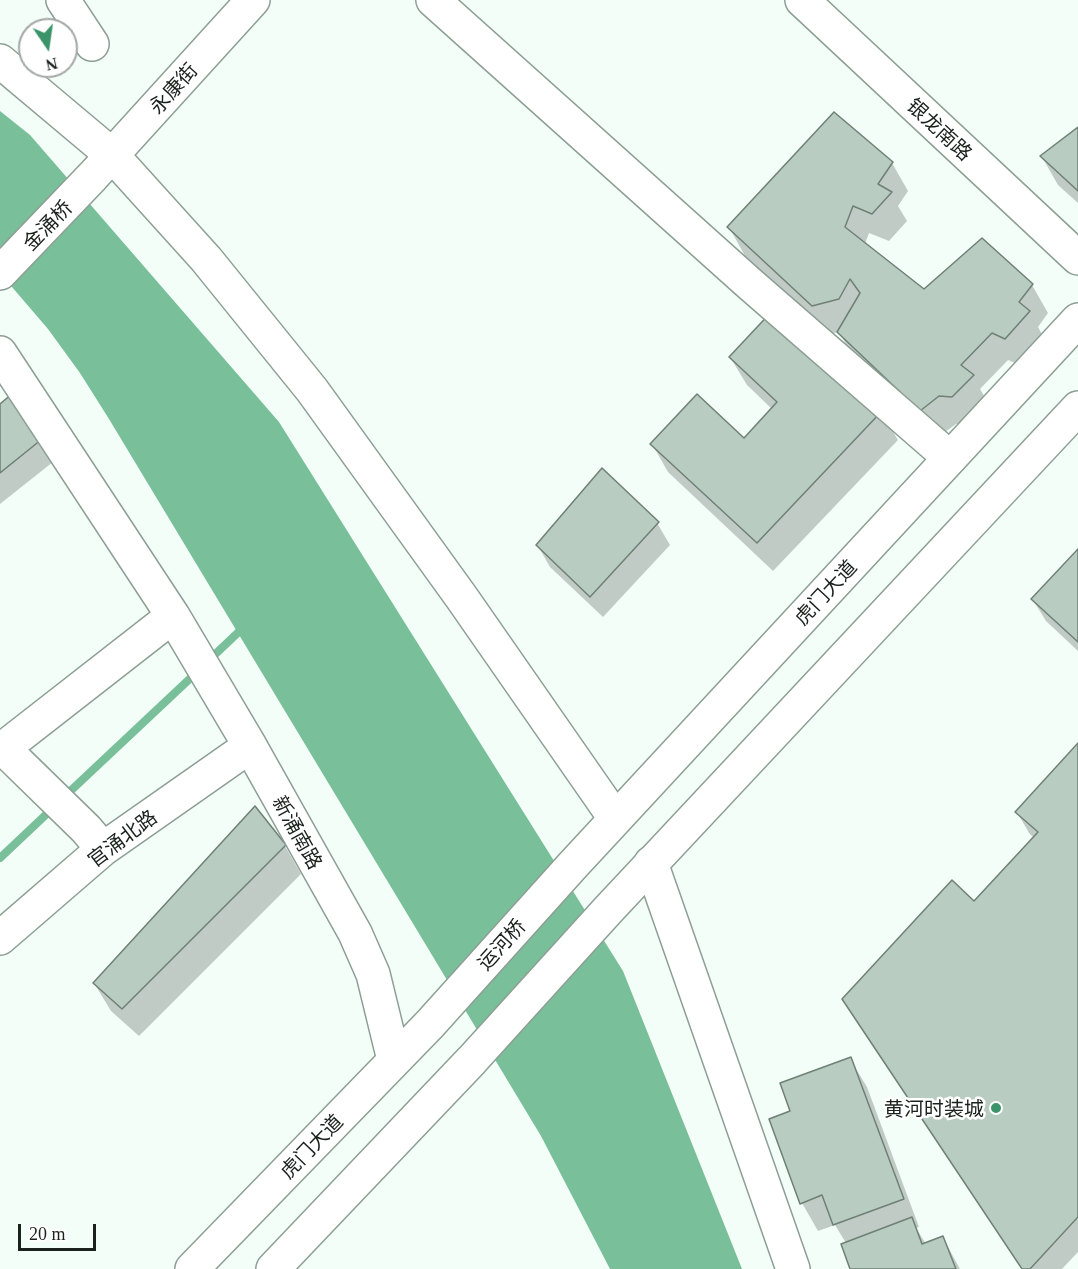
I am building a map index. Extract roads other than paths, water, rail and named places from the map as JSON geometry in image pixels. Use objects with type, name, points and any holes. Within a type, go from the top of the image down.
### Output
[{"type":"street","points":[[63,0],[92,44]]},
{"type":"street","name":"永康街","points":[[103,165],[253,0]]},
{"type":"street","points":[[433,0],[750,284],[950,458]]},
{"type":"street","name":"银龙南路","points":[[802,0],[1078,258]]},
{"type":"street","points":[[0,61],[103,165],[206,259],[312,390],[462,598],[615,818]]},
{"type":"street","name":"金涌桥","points":[[0,273],[103,165]]},
{"type":"street","name":"虎门大道","points":[[573,865],[1078,320]]},
{"type":"street","name":"新涌南路","points":[[0,353],[180,628],[356,933],[373,974],[394,1060]]},
{"type":"street","points":[[273,1269],[472,1060],[651,863],[1078,408]]},
{"type":"street","points":[[94,839],[8,755],[180,628]]},
{"type":"street","name":"官涌北路","points":[[0,938],[94,839],[250,746]]},
{"type":"street","points":[[651,863],[793,1269]]},
{"type":"street","name":"运河桥","points":[[430,1024],[573,865]]},
{"type":"street","name":"虎门大道","points":[[173,1269],[202,1259],[430,1024]]},
{"type":"waterway","points":[[208,661],[245,626]]},
{"type":"waterway","points":[[64,797],[197,672]]},
{"type":"waterway","points":[[0,858],[53,808]]},
{"type":"place","name":"黄河时装城","points":[[996,1108]]}]
